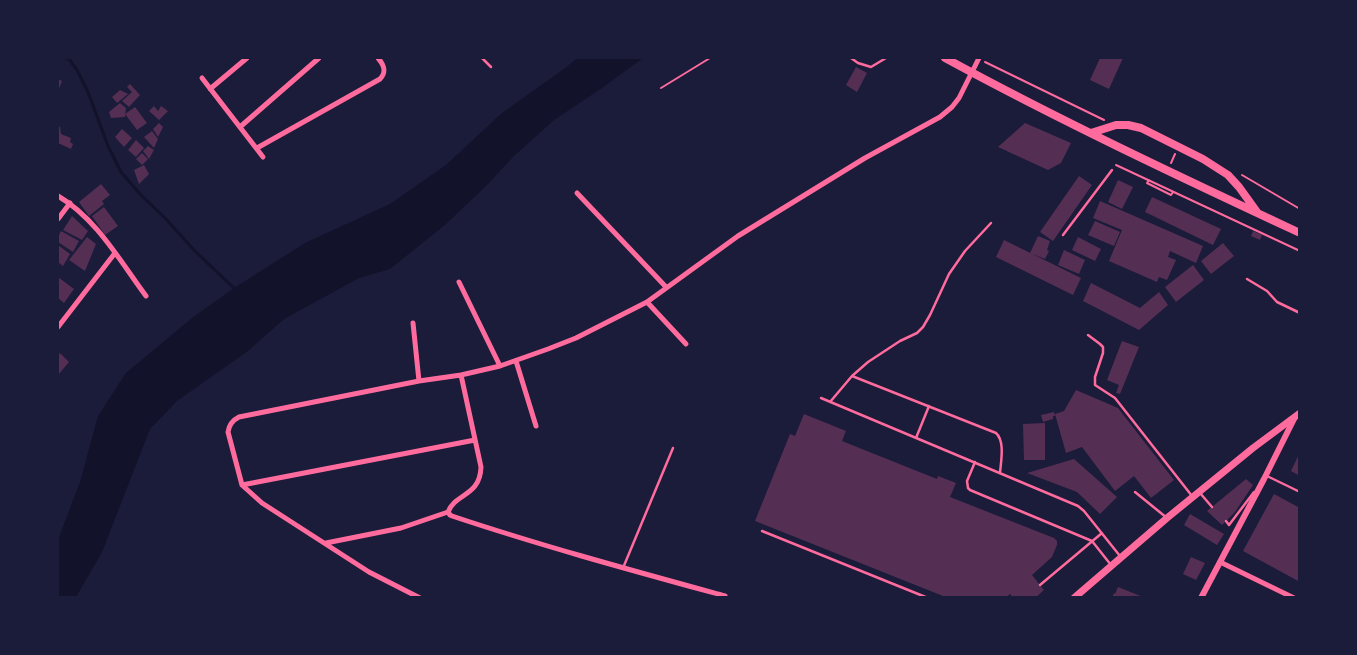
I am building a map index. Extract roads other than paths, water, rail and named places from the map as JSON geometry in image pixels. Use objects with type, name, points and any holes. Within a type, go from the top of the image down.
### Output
[{"type":"main road","points":[[945,58],[1091,133],[1300,233]]},
{"type":"main road","points":[[1091,133],[1116,125],[1141,128],[1213,164],[1228,175],[1258,214]]},
{"type":"main road","points":[[1074,598],[1167,518],[1297,414],[1300,406]]},
{"type":"street","points":[[210,89],[247,58]]},
{"type":"street","points":[[240,127],[319,58]]},
{"type":"street","points":[[257,148],[380,79],[384,75],[384,68],[378,58]]},
{"type":"street","points":[[420,598],[369,572],[248,492],[242,485],[228,432],[229,426],[236,418],[500,366],[548,350],[576,338],[647,302],[738,236],[865,158],[940,117],[959,98],[978,58]]},
{"type":"street","points":[[202,78],[262,157]]},
{"type":"street","points":[[577,192],[666,288]]},
{"type":"street","points":[[58,196],[70,203],[97,230],[146,296]]},
{"type":"street","points":[[58,219],[70,203]]},
{"type":"street","points":[[58,327],[114,253]]},
{"type":"street","points":[[459,282],[500,366]]},
{"type":"street","points":[[647,302],[686,344]]},
{"type":"street","points":[[413,323],[420,381]]},
{"type":"street","points":[[516,360],[536,426]]},
{"type":"street","points":[[325,544],[401,528],[448,512],[451,505],[475,487],[480,477],[481,467],[461,375]]},
{"type":"street","points":[[1201,598],[1297,414]]},
{"type":"street","points":[[242,485],[475,440]]},
{"type":"street","points":[[448,512],[452,516],[504,533],[725,596]]},
{"type":"street","points":[[1220,562],[1294,598]]},
{"type":"lane","points":[[482,58],[491,67]]},
{"type":"lane","points":[[851,58],[858,64],[871,67],[886,58]]},
{"type":"lane","points":[[1063,235],[1112,170]]},
{"type":"lane","points":[[830,402],[852,376],[875,356],[917,333],[923,327],[949,274],[991,223]]},
{"type":"lane","points":[[1247,279],[1268,291],[1277,302],[1300,313]]},
{"type":"lane","points":[[1088,335],[1103,347],[1103,353],[1095,376],[1095,385],[1115,398],[1193,497]]},
{"type":"lane","points":[[852,376],[996,433],[1001,444],[1000,473]]},
{"type":"lane","points":[[822,398],[1078,506],[1084,510],[1121,557]]},
{"type":"lane","points":[[916,438],[929,406]]},
{"type":"lane","points":[[623,568],[673,448]]},
{"type":"lane","points":[[975,462],[968,481],[968,488],[970,490],[1092,541],[1112,565]]},
{"type":"lane","points":[[1226,521],[1229,524],[1265,477],[1300,492]]},
{"type":"lane","points":[[1135,492],[1167,518]]},
{"type":"lane","points":[[1200,492],[1212,507]]},
{"type":"lane","points":[[762,531],[928,598]]},
{"type":"lane","points":[[1040,585],[1102,533]]},
{"type":"waterway","points":[[66,58],[69,59],[77,70],[88,92],[108,146],[121,172],[194,250],[237,291]]}]
